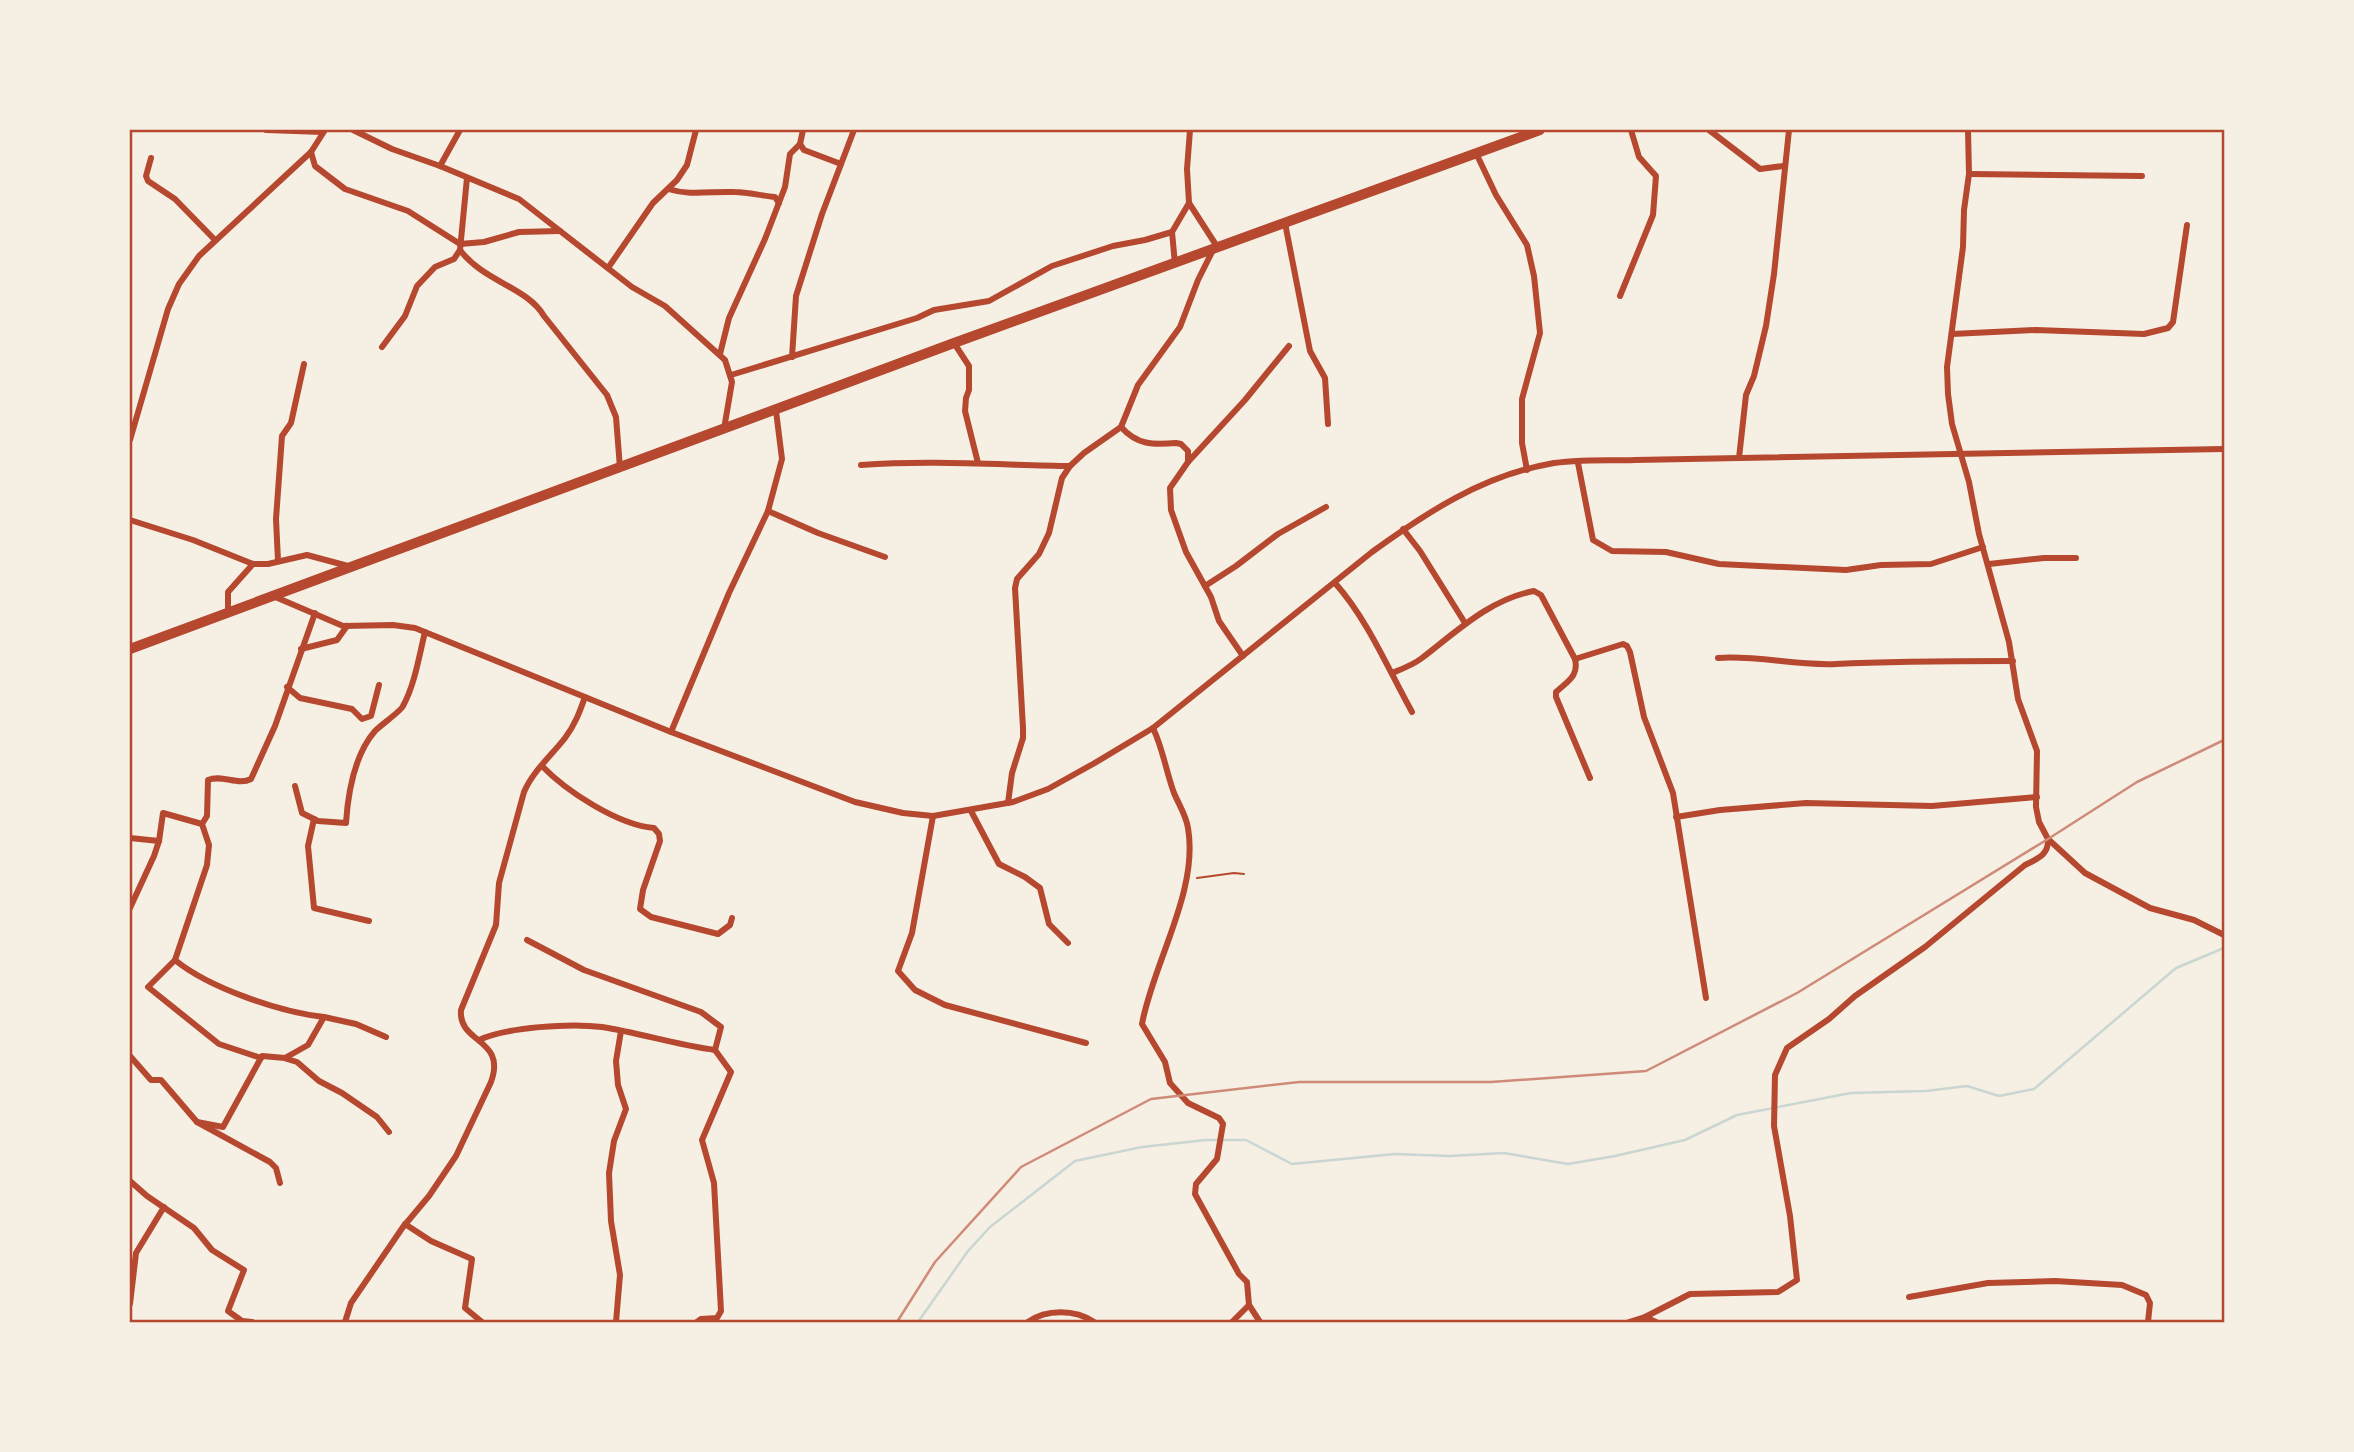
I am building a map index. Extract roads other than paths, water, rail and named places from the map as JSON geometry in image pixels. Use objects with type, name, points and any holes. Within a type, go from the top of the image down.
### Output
[{"type":"main road","points":[[130,649],[954,343],[1540,130]]},
{"type":"street","points":[[266,130],[324,131]]},
{"type":"street","points":[[353,130],[392,149],[440,166],[519,200],[632,287],[665,306],[720,354],[731,375],[724,430]]},
{"type":"street","points":[[440,166],[460,130]]},
{"type":"street","points":[[608,268],[653,203],[687,165],[696,130]]},
{"type":"street","points":[[720,354],[729,318],[779,203],[788,175],[790,154],[800,145],[803,130]]},
{"type":"street","points":[[792,358],[796,296],[822,214],[854,130]]},
{"type":"street","points":[[1008,803],[1012,773],[1023,738],[1015,588],[1017,579],[1043,547],[1062,478],[1084,453],[1121,427],[1138,385],[1180,327],[1198,280],[1215,249],[1189,202],[1187,169],[1190,130]]},
{"type":"street","points":[[1620,296],[1653,215],[1656,191],[1656,176],[1639,158],[1631,130]]},
{"type":"street","points":[[1709,130],[1760,169],[1783,166]]},
{"type":"street","points":[[1739,458],[1746,395],[1754,376],[1766,326],[1774,274],[1788,130]]},
{"type":"street","points":[[1968,130],[1969,174],[1963,247],[1947,368],[1948,394],[1952,424],[2013,661],[2018,699],[2037,751],[2039,822],[2048,839],[2085,873],[2150,908],[2194,920],[2224,935]]},
{"type":"street","points":[[130,440],[178,284],[187,270],[215,240],[311,152],[324,131]]},
{"type":"street","points":[[800,145],[804,150],[841,164]]},
{"type":"street","points":[[311,152],[315,166]]},
{"type":"street","points":[[1476,153],[1496,195],[1527,245],[1534,276],[1540,333],[1522,399],[1522,443],[1527,470]]},
{"type":"street","points":[[151,158],[146,176],[148,181],[174,199],[215,240]]},
{"type":"street","points":[[298,162],[315,166],[345,189],[408,211],[460,247],[486,275],[537,305],[607,395],[616,418],[620,468]]},
{"type":"street","points":[[1969,174],[2142,176]]},
{"type":"street","points":[[382,347],[405,316],[417,286],[435,268],[454,259],[460,247],[467,177]]},
{"type":"street","points":[[668,189],[695,194],[735,191],[775,197],[779,203]]},
{"type":"street","points":[[1175,264],[1172,232],[1189,202]]},
{"type":"street","points":[[1285,223],[1310,351],[1325,379],[1328,424]]},
{"type":"street","points":[[1952,334],[2036,330],[2131,335],[2168,328],[2173,322],[2187,225]]},
{"type":"street","points":[[460,247],[519,232],[560,231]]},
{"type":"street","points":[[731,375],[917,318],[934,310],[989,301],[1052,266],[1112,246],[1172,232]]},
{"type":"street","points":[[954,343],[969,366],[969,390],[965,398],[965,411],[978,463]]},
{"type":"street","points":[[1243,656],[1219,621],[1211,597],[1186,552],[1168,496],[1172,483],[1188,462],[1245,400],[1289,346]]},
{"type":"street","points":[[278,562],[276,519],[282,436],[291,423],[304,364]]},
{"type":"street","points":[[671,732],[729,593],[768,511],[782,458],[776,411]]},
{"type":"street","points":[[1121,427],[1144,443],[1181,444],[1188,452],[1188,462]]},
{"type":"street","points":[[273,596],[347,626],[393,625],[425,632],[671,732],[855,802],[903,813],[933,816],[1008,803],[1048,789],[1153,728],[1403,529],[1438,506],[1488,481],[1550,464],[2224,449]]},
{"type":"street","points":[[861,466],[978,463],[1070,466]]},
{"type":"street","points":[[1578,463],[1593,540],[1612,551],[1666,552],[1719,564],[1846,570],[1881,565],[1931,564],[1983,547]]},
{"type":"street","points":[[1205,586],[1278,534],[1326,507]]},
{"type":"street","points":[[768,511],[818,533],[886,557]]},
{"type":"street","points":[[130,520],[193,540],[253,564],[268,564],[307,555],[352,567]]},
{"type":"street","points":[[1403,529],[1465,623]]},
{"type":"street","points":[[1989,564],[2044,558],[2076,558]]},
{"type":"street","points":[[228,613],[229,592],[253,564]]},
{"type":"street","points":[[1335,583],[1348,598],[1412,712]]},
{"type":"street","points":[[1392,673],[1420,660],[1465,623],[1513,597],[1534,591],[1541,594],[1575,659],[1575,676],[1556,692],[1556,697],[1590,778]]},
{"type":"street","points":[[315,613],[275,726],[251,779],[246,782],[223,778],[208,780],[206,816],[202,824],[209,845],[207,865],[175,960],[148,986],[219,1044],[261,1058],[285,1058],[297,1062],[319,1080],[377,1117],[389,1132]]},
{"type":"street","points":[[301,649],[337,640],[347,626]]},
{"type":"street","points":[[295,786],[302,813],[314,819],[346,823],[347,802],[357,765],[372,735],[404,705],[425,632]]},
{"type":"street","points":[[1575,659],[1594,655],[1612,646],[1627,646],[1644,717],[1668,776],[1687,870],[1706,998]]},
{"type":"street","points":[[1718,658],[1763,658],[1835,664],[2013,661]]},
{"type":"street","points":[[287,687],[300,698],[352,709],[362,719],[371,716],[379,685]]},
{"type":"street","points":[[345,1322],[351,1303],[456,1156],[496,1071],[492,1053],[463,1027],[461,1010],[496,925],[499,883],[524,792],[528,782],[566,736],[578,717],[585,696]]},
{"type":"street","points":[[1153,728],[1162,746],[1175,794],[1185,817],[1189,861],[1173,928],[1142,1024],[1165,1062],[1170,1083],[1188,1103],[1219,1118],[1223,1125],[1217,1159],[1196,1184],[1195,1194],[1239,1274],[1247,1282],[1249,1305],[1260,1322]]},
{"type":"street","points":[[542,765],[567,789],[611,815],[638,827],[654,828],[659,834],[660,841],[643,890],[640,909],[651,917],[718,934],[730,925],[732,918]]},
{"type":"street","points":[[1676,817],[1720,810],[1805,803],[1946,806],[2037,797]]},
{"type":"street","points":[[971,811],[999,864],[1026,877],[1041,888],[1049,924],[1068,943]]},
{"type":"street","points":[[130,908],[159,841],[163,813],[202,824]]},
{"type":"street","points":[[933,816],[912,933],[898,971],[915,990],[945,1005],[1086,1043]]},
{"type":"street","points":[[314,819],[308,846],[314,908],[369,921]]},
{"type":"street","points":[[130,838],[159,841]]},
{"type":"street","points":[[1629,1322],[1646,1317],[1690,1294],[1778,1292],[1797,1280],[1790,1216],[1774,1126],[1775,1075],[1787,1048],[1926,947],[2025,865],[2041,857],[2048,846],[2048,839]]},
{"type":"street","points":[[527,940],[584,970],[701,1012],[721,1027],[715,1050]]},
{"type":"street","points":[[175,960],[186,970],[230,990],[288,1011],[356,1024],[386,1037]]},
{"type":"street","points":[[285,1058],[308,1045],[324,1017]]},
{"type":"street","points":[[479,1040],[493,1034],[524,1028],[600,1027],[715,1050],[731,1072],[702,1140],[714,1183],[721,1311],[717,1318],[701,1319],[697,1322]]},
{"type":"street","points":[[616,1322],[620,1275],[611,1221],[609,1173],[614,1141],[626,1109],[618,1086],[616,1061],[621,1031]]},
{"type":"street","points":[[130,1056],[151,1080],[161,1080],[197,1122],[270,1162],[276,1168],[279,1182]]},
{"type":"street","points":[[197,1122],[223,1127],[261,1058]]},
{"type":"street","points":[[130,1181],[194,1228],[212,1250],[244,1270],[228,1311],[242,1321],[252,1322]]},
{"type":"street","points":[[130,1304],[136,1253],[164,1207]]},
{"type":"street","points":[[405,1224],[431,1241],[472,1259],[465,1308],[471,1319],[482,1322]]},
{"type":"street","points":[[1909,1297],[1988,1283],[2068,1282],[2122,1285],[2146,1295],[2150,1303],[2148,1322]]},
{"type":"street","points":[[1232,1322],[1249,1305]]},
{"type":"street","points":[[1028,1322],[1050,1313],[1068,1313],[1094,1322]]},
{"type":"street","points":[[1646,1317],[1656,1322]]},
{"type":"waterway","points":[[918,1322],[968,1251],[990,1227],[1075,1161],[1142,1147],[1206,1140],[1246,1140],[1292,1164],[1395,1154],[1450,1156],[1504,1153],[1568,1164],[1685,1140],[1737,1115],[1851,1093],[1926,1091],[1967,1086],[1999,1096],[2034,1089],[2176,968],[2224,948]]},
{"type":"railway","points":[[897,1322],[935,1262],[1021,1167],[1151,1099],[1299,1082],[1491,1082],[1646,1071],[1797,993],[2137,782],[2224,740]]}]
